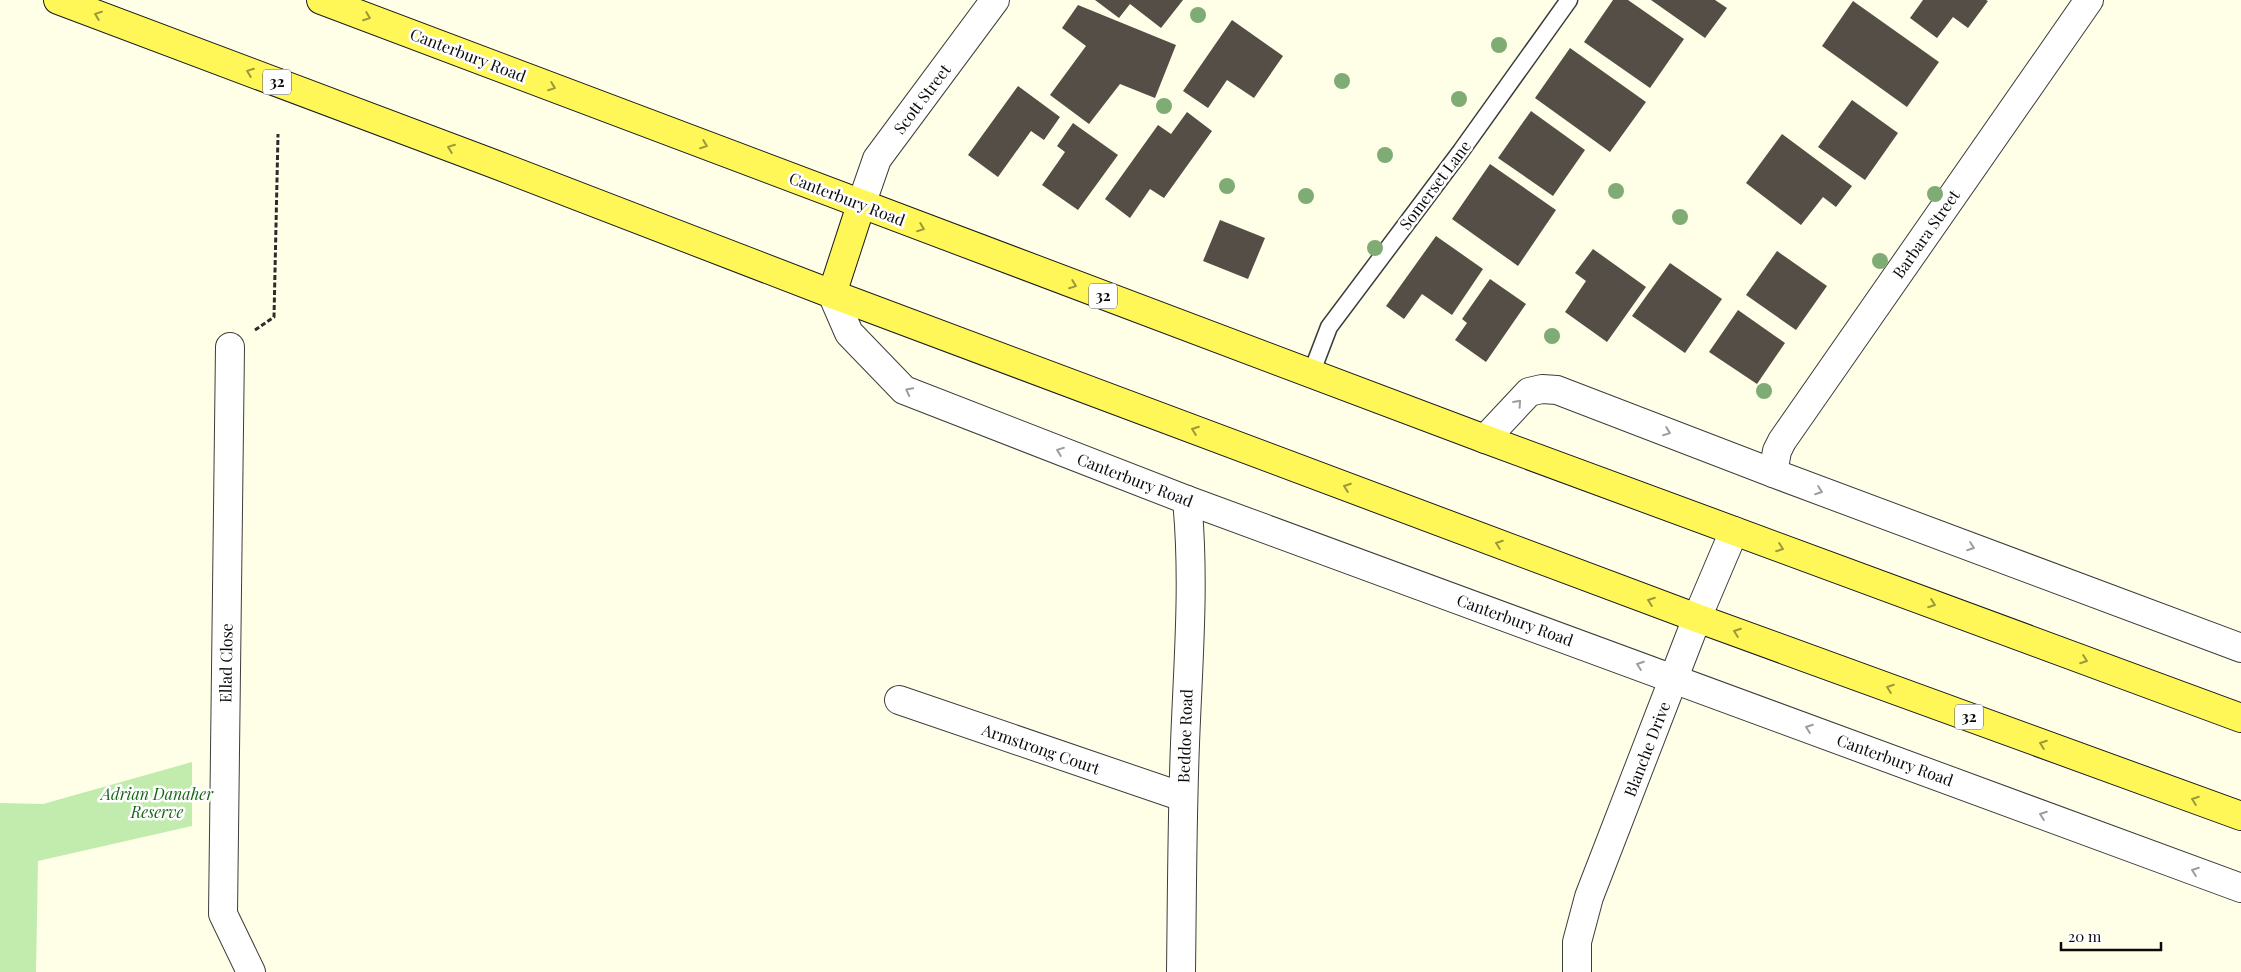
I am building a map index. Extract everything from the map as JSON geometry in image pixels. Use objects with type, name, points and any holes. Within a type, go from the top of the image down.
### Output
[{"type":"main road","name":"32","points":[[58,0],[488,161],[832,294],[1697,618],[2241,816]]},
{"type":"main road","name":"Canterbury Road","points":[[321,0],[1311,374],[2241,718]]},
{"type":"main road","points":[[832,294],[861,205]]},
{"type":"street","name":"Scott Street","points":[[861,205],[877,159],[995,0]]},
{"type":"street","name":"Barbara Street","points":[[1773,473],[1777,451],[1782,441],[2089,0]]},
{"type":"street","name":"Canterbury Road","points":[[832,294],[849,333],[904,390],[1187,500],[1675,678],[2241,888]]},
{"type":"street","name":"Ellad Close","points":[[230,347],[223,914],[251,972]]},
{"type":"street","points":[[1485,439],[1529,392],[1542,389],[1558,390],[1773,473],[2241,648]]},
{"type":"street","name":"Beddoe Road","points":[[1181,972],[1183,797],[1189,656],[1190,532],[1187,500]]},
{"type":"street","name":"Blanche Drive","points":[[1577,972],[1577,942],[1589,897],[1697,618],[1734,531]]},
{"type":"street","name":"Armstrong Court","points":[[899,700],[1183,797]]},
{"type":"lane","name":"Somerset Lane","points":[[1311,374],[1329,327],[1461,151],[1569,0]]},
{"type":"path","points":[[230,347],[274,318],[278,134]]},
{"type":"green space","name":"Adrian Danaher Reserve","points":[[192,762],[192,826],[38,861],[36,972],[0,972],[0,803],[43,804]]},
{"type":"building","points":[[1095,0],[1183,0],[1161,28],[1130,4],[1119,18]]},
{"type":"building","points":[[1613,0],[1628,0],[1684,39],[1650,88],[1584,42]]},
{"type":"building","points":[[1651,0],[1715,0],[1727,8],[1705,38]]},
{"type":"building","points":[[1923,0],[1988,1],[1968,28],[1953,17],[1937,38],[1910,18]]},
{"type":"building","points":[[1853,1],[1939,62],[1907,107],[1822,46]]},
{"type":"building","points":[[1078,5],[1176,45],[1155,98],[1120,84],[1089,124],[1050,95],[1086,46],[1062,28]]},
{"type":"building","points":[[1232,20],[1283,56],[1254,98],[1227,80],[1208,108],[1183,91]]},
{"type":"building","points":[[1570,48],[1646,102],[1610,152],[1535,98]]},
{"type":"building","points":[[1018,86],[1060,117],[1044,140],[1031,131],[998,177],[968,155]]},
{"type":"building","points":[[1852,100],[1898,133],[1865,180],[1818,147]]},
{"type":"building","points":[[1531,111],[1585,150],[1553,196],[1498,158]]},
{"type":"building","points":[[1187,112],[1212,131],[1164,198],[1150,189],[1130,218],[1105,199],[1158,125],[1171,134]]},
{"type":"building","points":[[1073,123],[1118,155],[1078,210],[1042,185],[1065,152],[1057,146]]},
{"type":"building","points":[[1782,134],[1852,186],[1836,207],[1823,197],[1801,225],[1746,183]]},
{"type":"building","points":[[1490,164],[1556,210],[1518,266],[1452,219]]},
{"type":"building","points":[[1220,220],[1265,238],[1248,279],[1203,261]]},
{"type":"building","points":[[1436,236],[1483,269],[1452,315],[1422,294],[1404,319],[1386,306]]},
{"type":"building","points":[[1593,249],[1646,287],[1607,342],[1565,312],[1586,281],[1575,273]]},
{"type":"building","points":[[1777,251],[1827,286],[1796,330],[1746,295]]},
{"type":"building","points":[[1670,263],[1722,299],[1685,353],[1632,316]]},
{"type":"building","points":[[1490,279],[1526,304],[1486,362],[1455,340],[1467,323],[1462,319]]},
{"type":"building","points":[[1738,310],[1785,343],[1757,384],[1709,352]]}]
